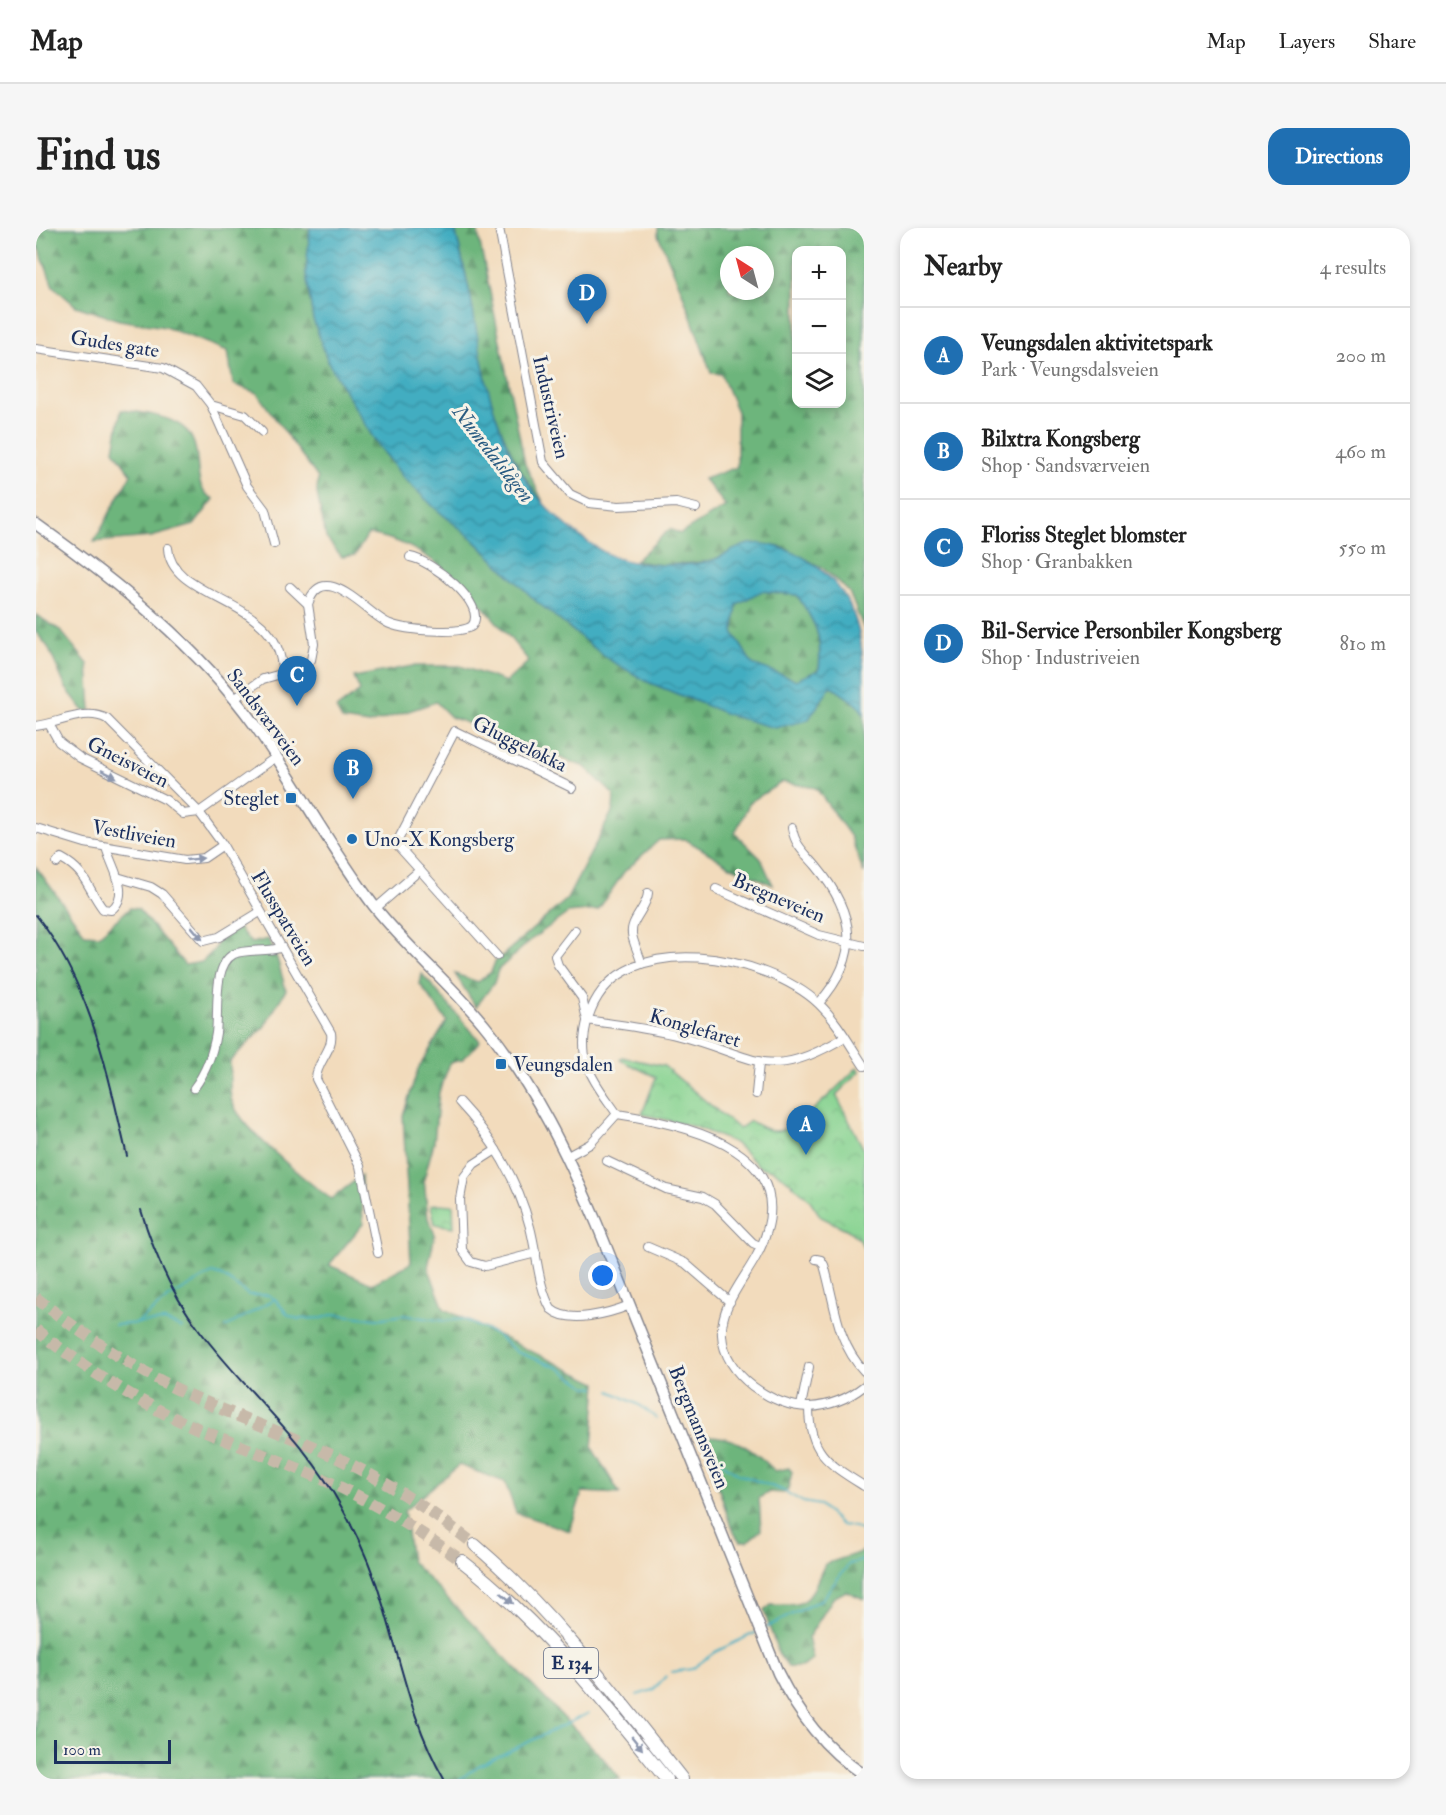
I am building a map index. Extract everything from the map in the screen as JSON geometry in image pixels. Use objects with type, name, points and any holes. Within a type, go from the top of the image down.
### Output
[{"type":"highway","name":"E 134","points":[[475,1545],[525,1589],[559,1626],[682,1779]]},
{"type":"highway","name":"E 134","points":[[462,1561],[513,1603],[558,1648],[666,1779]]},
{"type":"main road","name":"Sandsværveien","points":[[36,524],[101,573],[170,632],[234,699],[276,757],[376,908],[410,948],[478,1017],[522,1075]]},
{"type":"main road","name":"Bergmannsveien","points":[[522,1075],[566,1157],[630,1305],[783,1683],[818,1736],[864,1775]]},
{"type":"street","name":"Industriveien","points":[[499,228],[543,462],[570,494],[589,504],[619,506],[676,503],[696,508]]},
{"type":"street","name":"Gudes gate","points":[[36,349],[163,368],[196,386],[211,405],[241,476],[265,510],[274,544]]},
{"type":"street","points":[[211,405],[245,415],[261,432]]},
{"type":"street","points":[[168,548],[171,561],[184,575],[212,596],[244,612],[267,631],[279,650],[282,673]]},
{"type":"street","points":[[234,699],[255,683],[305,664],[314,651],[308,604],[315,591],[324,587],[339,587],[390,624],[460,631],[472,626],[477,614],[475,605],[429,563],[410,557]]},
{"type":"street","points":[[290,587],[308,604]]},
{"type":"street","name":"Flusspatveien","points":[[49,724],[95,714],[107,719],[200,812],[223,845],[280,948],[294,966],[329,1029],[331,1044],[318,1068],[316,1079],[360,1166],[378,1253]]},
{"type":"street","points":[[36,726],[49,724]]},
{"type":"street","name":"Gneisveien","points":[[49,724],[59,741],[96,767],[166,800],[183,814],[200,812]]},
{"type":"street","name":"Gluggeløkka","points":[[420,870],[399,847],[398,840],[455,731],[572,788]]},
{"type":"street","points":[[200,812],[276,757]]},
{"type":"street","name":"Vestliveien","points":[[36,828],[69,839],[106,847],[192,860],[210,856],[223,845]]},
{"type":"street","points":[[792,828],[798,848],[817,868],[843,906],[850,943],[848,955],[839,976],[819,1003]]},
{"type":"street","points":[[57,863],[61,858],[84,875],[103,909],[111,910],[119,900],[120,885],[106,847]]},
{"type":"street","points":[[376,908],[420,870],[497,956]]},
{"type":"street","points":[[117,876],[151,886],[162,894],[203,940],[219,937],[260,912]]},
{"type":"street","name":"Bregneveien","points":[[716,889],[819,935],[864,946]]},
{"type":"street","points":[[641,962],[632,934],[633,926],[648,901],[648,893]]},
{"type":"street","points":[[575,930],[555,956],[558,965],[582,998],[587,1020]]},
{"type":"street","points":[[194,1088],[212,1053],[217,1022],[218,991],[225,963],[239,953],[264,953],[280,948]]},
{"type":"street","points":[[864,1066],[819,1003],[790,984],[740,963],[679,958],[641,962],[610,981],[595,1000],[587,1020],[584,1044],[588,1067],[617,1114],[665,1123],[719,1139],[744,1156],[759,1172],[767,1194],[768,1219],[760,1246],[730,1302],[721,1333],[726,1355],[735,1368],[769,1396],[805,1406],[838,1401],[864,1386]]},
{"type":"street","name":"Konglefaret","points":[[587,1020],[679,1036],[759,1063],[785,1063],[804,1058],[845,1037]]},
{"type":"street","name":"Konglefaret","points":[[756,1094],[759,1063]]},
{"type":"street","points":[[459,1102],[496,1150],[511,1176],[523,1207],[547,1300],[556,1313],[571,1316],[598,1314],[630,1305]]},
{"type":"street","points":[[566,1157],[590,1144],[617,1114]]},
{"type":"street","points":[[496,1150],[474,1164],[464,1177],[460,1200],[462,1250],[471,1262],[485,1266],[536,1253]]},
{"type":"street","points":[[607,1161],[658,1186],[703,1197],[715,1203],[753,1243],[760,1246]]},
{"type":"street","points":[[648,1247],[685,1263],[730,1302]]},
{"type":"street","points":[[816,1259],[821,1260],[824,1265],[836,1317],[848,1349],[864,1371]]},
{"type":"street","points":[[809,1367],[805,1406],[818,1446],[826,1461],[864,1486]]},
{"type":"green space","points":[[36,228],[310,228],[306,272],[313,319],[328,362],[374,439],[403,477],[436,509],[471,537],[536,601],[608,659],[648,682],[690,699],[831,686],[858,705],[864,714],[864,874],[851,837],[816,788],[782,782],[750,802],[735,833],[761,859],[773,885],[732,867],[685,839],[659,840],[624,872],[598,910],[568,913],[532,939],[498,970],[494,983],[476,1007],[455,974],[478,982],[491,972],[495,962],[567,899],[613,810],[614,795],[585,767],[451,717],[436,702],[369,724],[342,720],[336,709],[360,691],[354,677],[412,666],[460,666],[506,682],[529,661],[496,621],[459,582],[439,565],[417,551],[394,540],[368,534],[355,555],[342,557],[326,538],[317,493],[318,478],[257,393],[233,384],[228,351],[165,327],[119,320],[76,306],[53,286],[36,241]]},
{"type":"green space","points":[[455,228],[477,228],[525,464],[545,506],[513,456],[493,408]]},
{"type":"green space","points":[[658,228],[864,228],[864,629],[849,592],[823,568],[782,547],[749,544],[708,562],[662,565],[635,561],[670,529],[680,534],[726,506],[704,479],[737,467],[737,412],[721,374],[711,373],[681,289],[658,235]]},
{"type":"green space","points":[[121,410],[165,418],[181,426],[193,440],[201,487],[214,499],[194,525],[151,537],[94,542],[131,474],[114,450]]},
{"type":"green space","points":[[762,591],[797,595],[816,630],[819,670],[796,680],[752,664],[733,632],[737,604]]},
{"type":"green space","points":[[36,615],[60,630],[88,664],[91,710],[84,711],[66,688],[48,647],[36,632]]},
{"type":"green space","points":[[36,867],[85,934],[99,935],[130,908],[138,909],[185,965],[202,962],[214,950],[218,941],[239,928],[251,943],[268,939],[277,958],[286,990],[264,1027],[230,1061],[231,1098],[246,1123],[259,1137],[291,1167],[331,1199],[361,1176],[363,1224],[329,1265],[372,1284],[411,1263],[403,1115],[418,1069],[447,1021],[420,984],[422,974],[480,1041],[462,1060],[450,1063],[439,1092],[434,1142],[424,1179],[428,1218],[435,1234],[428,1267],[444,1309],[597,1383],[592,1448],[620,1494],[582,1492],[570,1531],[516,1513],[505,1482],[459,1465],[404,1511],[411,1561],[603,1758],[620,1779],[36,1779]]},
{"type":"green space","points":[[622,1057],[664,1066],[739,1129],[750,1121],[773,1131],[785,1129],[807,1115],[858,1067],[860,1071],[836,1095],[864,1150],[864,1249],[860,1240],[848,1230],[821,1217],[809,1199],[786,1179],[773,1170],[760,1167],[735,1143],[696,1127],[642,1114],[656,1077],[620,1060]]},
{"type":"green space","points":[[431,1205],[453,1205],[454,1227],[435,1224]]},
{"type":"green space","points":[[704,1436],[715,1436],[734,1441],[751,1450],[775,1471],[789,1468],[792,1472],[788,1489],[784,1493],[769,1492],[759,1498],[761,1530],[748,1541],[740,1541],[731,1526],[717,1484],[712,1476],[718,1457],[702,1441]]},
{"type":"green space","points":[[864,1551],[864,1599],[846,1591],[833,1598],[808,1638],[813,1660],[801,1667],[788,1667],[779,1655],[764,1611],[771,1605],[802,1602],[812,1593],[825,1564]]},
{"type":"water","name":"Numedalslågen","points":[[310,228],[455,228],[493,407],[513,458],[527,482],[544,504],[588,542],[626,561],[662,565],[697,564],[756,543],[776,546],[801,556],[822,570],[849,603],[861,642],[864,714],[858,705],[831,686],[808,720],[775,728],[732,716],[648,682],[608,659],[536,601],[471,537],[436,509],[403,477],[374,439],[328,362],[313,319],[306,272]],"holes":[[[762,591],[797,595],[817,630],[820,658],[819,670],[796,680],[752,664],[733,632],[737,604]]]},
{"type":"waterway","points":[[137,1323],[169,1298],[212,1273],[222,1276],[249,1295],[268,1295],[275,1299],[288,1315],[298,1319],[323,1318],[334,1314],[377,1319],[403,1315],[445,1321],[463,1319],[495,1334],[517,1352],[559,1368],[587,1387],[595,1388]]},
{"type":"waterway","points":[[226,1327],[275,1299]]},
{"type":"waterway","points":[[115,1325],[165,1321],[182,1328]]},
{"type":"waterway","points":[[610,1391],[641,1406],[656,1418]]},
{"type":"waterway","points":[[720,1461],[738,1474],[782,1490],[803,1502],[820,1505],[841,1525],[855,1527],[864,1532]]},
{"type":"waterway","points":[[765,1628],[822,1599],[849,1564],[864,1560]]},
{"type":"waterway","points":[[672,1672],[692,1669],[715,1652],[757,1632]]},
{"type":"waterway","points":[[637,1695],[653,1690],[666,1676]]},
{"type":"waterway","points":[[460,1779],[478,1766],[589,1713]]},
{"type":"tunnel","points":[[36,1298],[99,1344],[148,1374],[202,1401],[316,1448],[358,1468],[438,1517],[475,1545]]},
{"type":"tunnel","points":[[36,1330],[101,1376],[152,1407],[347,1490],[398,1518],[462,1561]]},
{"type":"railway","points":[[36,915],[71,970],[84,1000],[104,1061],[127,1156]]},
{"type":"railway","points":[[141,1210],[165,1273],[190,1317],[218,1353],[311,1460],[349,1520],[376,1582],[416,1717],[444,1779]]},
{"type":"place","name":"Bil-Service Personbiler Kongsberg","points":[[587,324]]},
{"type":"place","name":"Floriss Steglet blomster","points":[[297,706]]},
{"type":"place","name":"Steglet","points":[[291,798]]},
{"type":"place","name":"Bilxtra Kongsberg","points":[[353,799]]},
{"type":"place","name":"Uno-X Kongsberg","points":[[352,839]]},
{"type":"place","name":"Veungsdalen","points":[[501,1064]]},
{"type":"place","name":"Veungsdalen aktivitetspark","points":[[806,1155]]}]
